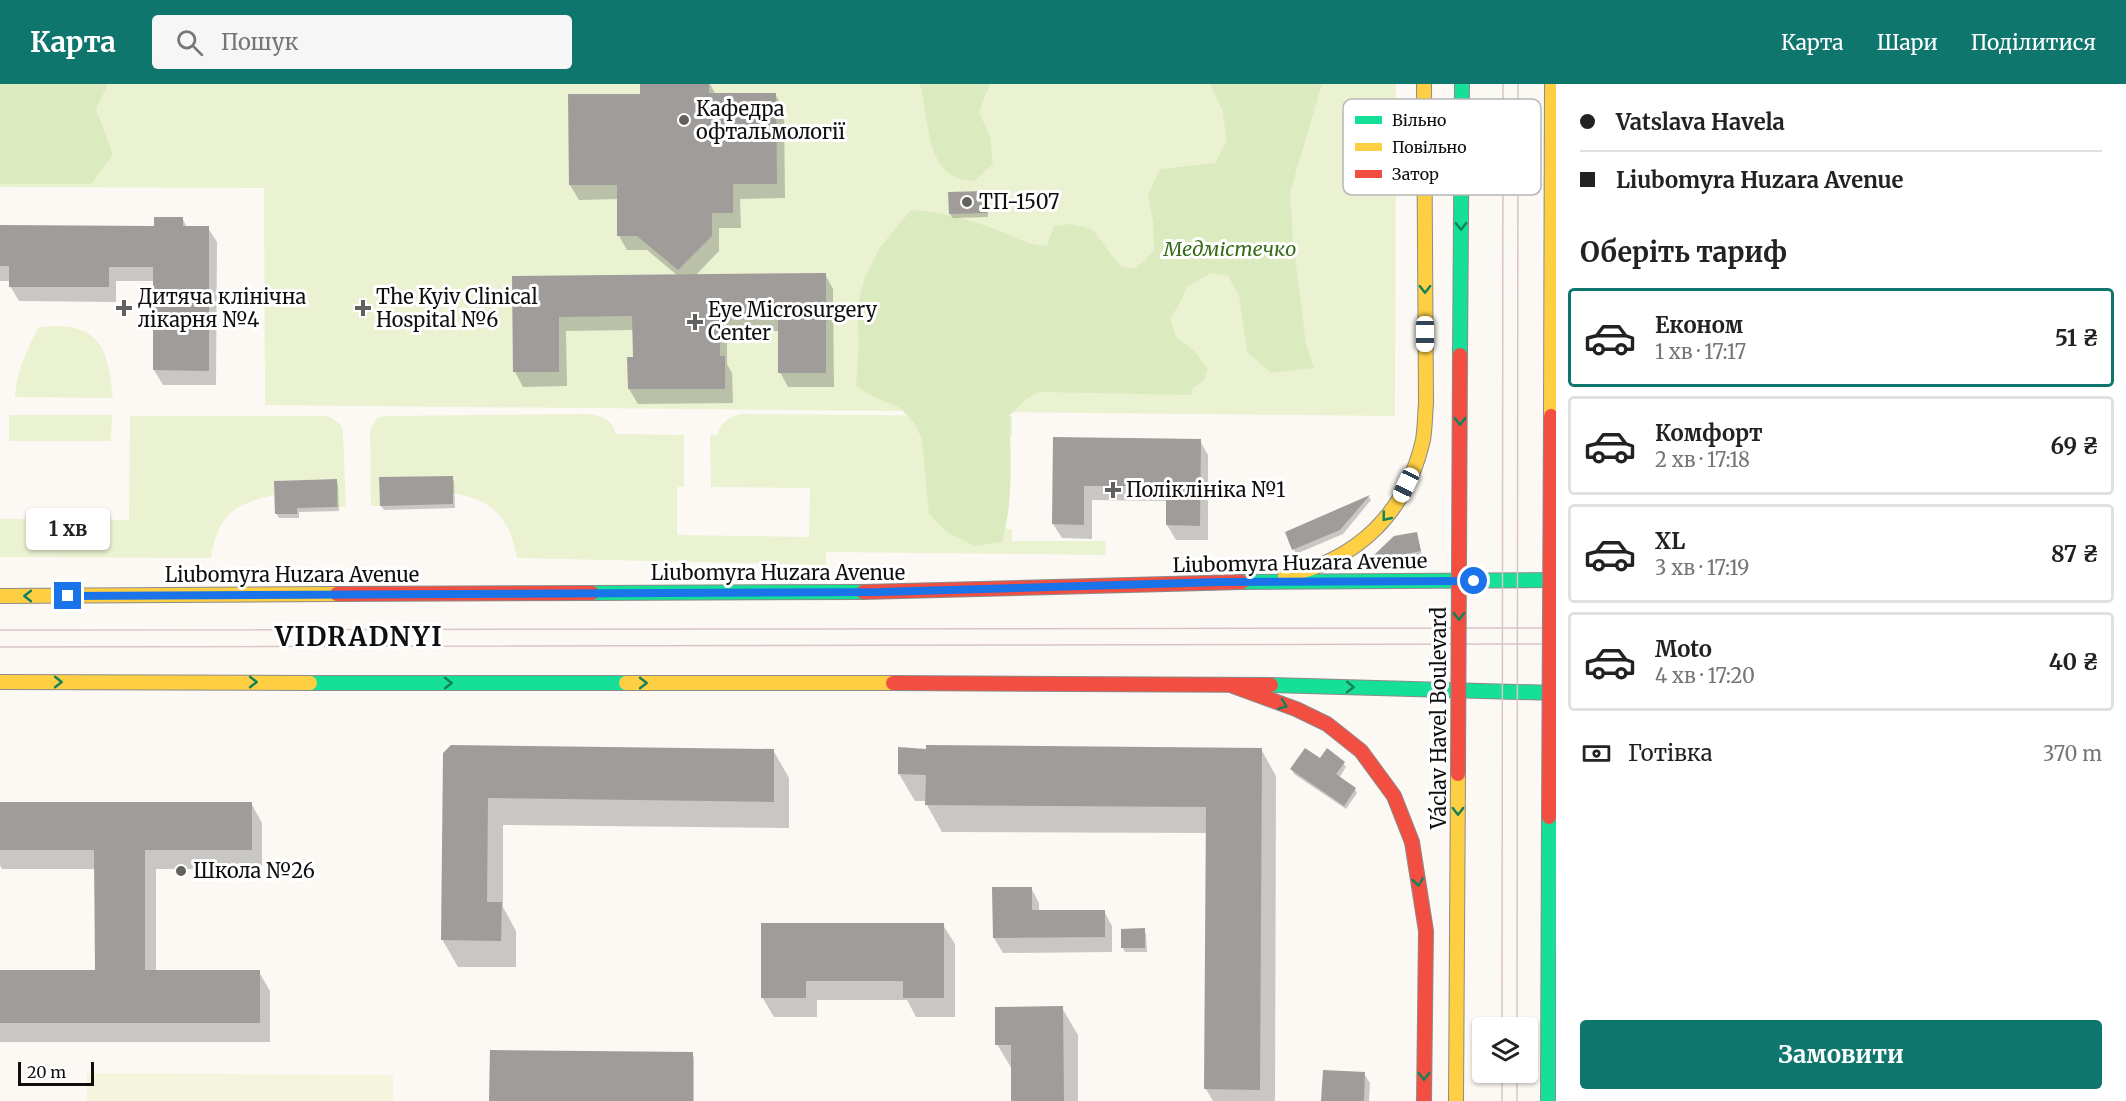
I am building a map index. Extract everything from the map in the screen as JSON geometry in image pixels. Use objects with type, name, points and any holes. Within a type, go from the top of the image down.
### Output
[{"type":"main road","points":[[1424,84],[1424,99]]},
{"type":"main road","name":"Václav Havel Boulevard","points":[[1462,84],[1462,99]]},
{"type":"main road","points":[[1548,1101],[1552,84]]},
{"type":"main road","points":[[1220,582],[1305,573],[1329,564],[1353,549],[1379,525],[1399,501],[1414,468],[1423,440],[1426,403],[1425,195]]},
{"type":"main road","name":"Václav Havel Boulevard","points":[[1456,1101],[1461,195]]},
{"type":"main road","name":"Liubomyra Huzara Avenue","points":[[0,596],[879,592],[1220,582],[1556,580]]},
{"type":"main road","points":[[0,682],[1228,684],[1556,693]]},
{"type":"main road","points":[[1228,684],[1296,709],[1327,724],[1361,751],[1394,796],[1412,842],[1426,931],[1424,1101]]},
{"type":"green space","name":"Медмістечко","points":[[0,84],[1396,84],[1396,99],[1343,99],[1343,195],[1396,195],[1395,416],[265,405],[264,188],[0,187]]},
{"type":"green space","points":[[0,84],[108,84],[96,109],[113,155],[91,184],[0,184]]},
{"type":"green space","points":[[920,84],[990,84],[979,112],[990,137],[993,164],[974,181],[955,177],[938,161],[933,149]]},
{"type":"green space","points":[[1210,84],[1322,84],[1290,192],[1293,240],[1306,344],[1314,368],[1271,373],[1247,352],[1239,296],[1228,276],[1211,273],[1187,287],[1170,318],[1176,337],[1193,350],[1208,369],[1203,381],[1192,389],[1192,395],[1039,392],[1026,399],[1010,415],[1010,495],[1002,542],[975,546],[947,532],[929,514],[922,440],[915,424],[900,408],[856,386],[859,344],[857,308],[864,280],[880,247],[911,210],[941,213],[989,227],[1024,241],[1047,246],[1054,226],[1070,224],[1092,229],[1120,266],[1135,269],[1154,251],[1153,222],[1148,195],[1160,169],[1215,163],[1227,140],[1222,109]]},
{"type":"green space","points":[[58,326],[86,332],[102,348],[109,370],[113,398],[15,397],[23,361],[39,327]]},
{"type":"green space","points":[[588,414],[606,419],[616,434],[684,435],[684,487],[677,487],[677,535],[809,537],[810,488],[711,487],[710,435],[717,435],[729,418],[742,414],[1012,416],[1012,436],[996,440],[1002,528],[1012,530],[1012,541],[1105,541],[1106,555],[826,552],[826,565],[517,558],[510,532],[497,513],[479,500],[453,493],[452,476],[379,478],[380,506],[371,506],[370,430],[377,418],[384,416]]},
{"type":"green space","points":[[9,415],[112,415],[111,441],[9,441]]},
{"type":"green space","points":[[130,416],[328,416],[341,425],[343,432],[346,507],[337,507],[336,479],[274,481],[274,495],[247,503],[229,514],[218,532],[211,558],[0,557],[0,519],[129,520]]},
{"type":"green space","points":[[87,1073],[393,1075],[393,1101],[87,1101]]},
{"type":"building","points":[[640,84],[709,84],[709,93],[776,93],[777,184],[733,184],[733,213],[712,213],[712,236],[678,270],[637,236],[617,236],[617,185],[569,185],[568,94],[640,94]]},
{"type":"building","name":"ТП-1507","points":[[986,191],[987,213],[949,214],[948,192]]},
{"type":"building","points":[[154,217],[183,217],[183,226],[209,226],[209,371],[153,370],[153,267],[109,267],[109,287],[9,287],[9,266],[0,266],[0,225],[154,226]]},
{"type":"building","points":[[826,273],[826,373],[778,373],[778,317],[720,317],[720,356],[725,356],[725,389],[628,389],[627,357],[633,357],[632,316],[559,317],[559,372],[513,372],[512,276]]},
{"type":"building","points":[[1053,437],[1201,439],[1200,526],[1166,525],[1166,486],[1084,486],[1084,525],[1052,524]]},
{"type":"building","points":[[453,476],[453,504],[380,506],[379,477]]},
{"type":"building","points":[[337,479],[337,507],[297,508],[297,514],[275,514],[274,481]]},
{"type":"building","points":[[1370,495],[1340,530],[1292,550],[1285,532]]},
{"type":"building","points":[[1417,532],[1421,551],[1375,560],[1374,555],[1394,536]]},
{"type":"building","points":[[451,745],[774,749],[774,802],[488,798],[487,902],[502,902],[501,941],[441,940],[443,753]]},
{"type":"building","points":[[926,745],[1262,748],[1260,1090],[1204,1089],[1206,807],[925,805],[926,775],[898,774],[898,747],[926,749]]},
{"type":"building","points":[[1305,748],[1320,758],[1327,748],[1345,762],[1336,774],[1356,788],[1344,806],[1290,769]]},
{"type":"building","points":[[0,802],[252,802],[252,850],[145,850],[145,970],[260,970],[260,1023],[0,1023],[0,970],[95,970],[94,850],[0,850]]},
{"type":"building","points":[[992,887],[1032,887],[1032,910],[1105,910],[1105,937],[993,938]]},
{"type":"building","points":[[761,923],[944,923],[944,998],[903,998],[903,981],[806,981],[806,998],[761,998]]},
{"type":"building","points":[[1145,928],[1145,948],[1121,948],[1121,929]]},
{"type":"building","points":[[1063,1006],[1064,1101],[1011,1101],[1011,1045],[995,1045],[995,1007]]},
{"type":"building","points":[[490,1050],[693,1052],[693,1101],[489,1101]]},
{"type":"building","points":[[1323,1070],[1365,1072],[1364,1101],[1321,1101]]},
{"type":"tram line","points":[[1503,84],[1503,99]]},
{"type":"tram line","points":[[1518,84],[1518,99]]},
{"type":"tram line","points":[[1502,1017],[1503,195]]},
{"type":"tram line","points":[[1517,1017],[1518,195]]},
{"type":"tram line","points":[[0,630],[1556,628]]},
{"type":"tram line","points":[[0,647],[1556,644]]},
{"type":"tram line","points":[[1502,1083],[1502,1101]]},
{"type":"tram line","points":[[1517,1083],[1517,1101]]},
{"type":"traffic: fast","points":[[1462,84],[1462,99]]},
{"type":"traffic: fast","points":[[1460,355],[1461,195]]},
{"type":"traffic: fast","points":[[1242,582],[1556,580]]},
{"type":"traffic: fast","points":[[592,593],[863,592]]},
{"type":"traffic: fast","points":[[310,683],[626,683]]},
{"type":"traffic: fast","points":[[1271,685],[1556,693]]},
{"type":"traffic: fast","points":[[1548,1101],[1549,817]]},
{"type":"traffic: slow","points":[[1424,84],[1424,99]]},
{"type":"traffic: slow","points":[[1551,416],[1552,84]]},
{"type":"traffic: slow","points":[[1285,576],[1311,569],[1335,558],[1356,545],[1375,529],[1405,490],[1415,466],[1423,440],[1426,403],[1425,195]]},
{"type":"traffic: slow","points":[[0,596],[337,594]]},
{"type":"traffic: slow","points":[[0,682],[310,683]]},
{"type":"traffic: slow","points":[[626,683],[893,683]]},
{"type":"traffic: slow","points":[[1456,1101],[1458,774]]},
{"type":"traffic: jam","points":[[1458,774],[1460,355]]},
{"type":"traffic: jam","points":[[1549,817],[1551,416]]},
{"type":"traffic: jam","points":[[863,592],[1242,582]]},
{"type":"traffic: jam","points":[[337,594],[592,593]]},
{"type":"traffic: jam","points":[[893,683],[1271,685]]},
{"type":"traffic: jam","points":[[1233,686],[1296,709],[1327,724],[1361,751],[1394,796],[1412,842],[1426,931],[1424,1101]]},
{"type":"place","name":"Кафедра офтальмології","points":[[684,120]]},
{"type":"place","name":"ТП-1507","points":[[967,202]]},
{"type":"place","name":"Дитяча клінічна лікарня №4","points":[[124,308]]},
{"type":"place","name":"The Kyiv Clinical Hospital №6","points":[[363,308]]},
{"type":"place","name":"Eye Microsurgery Center","points":[[695,322]]},
{"type":"place","name":"Поліклініка №1","points":[[1113,490]]},
{"type":"place","name":"Школа №26","points":[[181,871]]},
{"type":"district","name":"VIDRADNYI","points":[[359,637]]},
{"type":"route","points":[[68,596],[879,592],[1220,582],[1474,581]]}]
